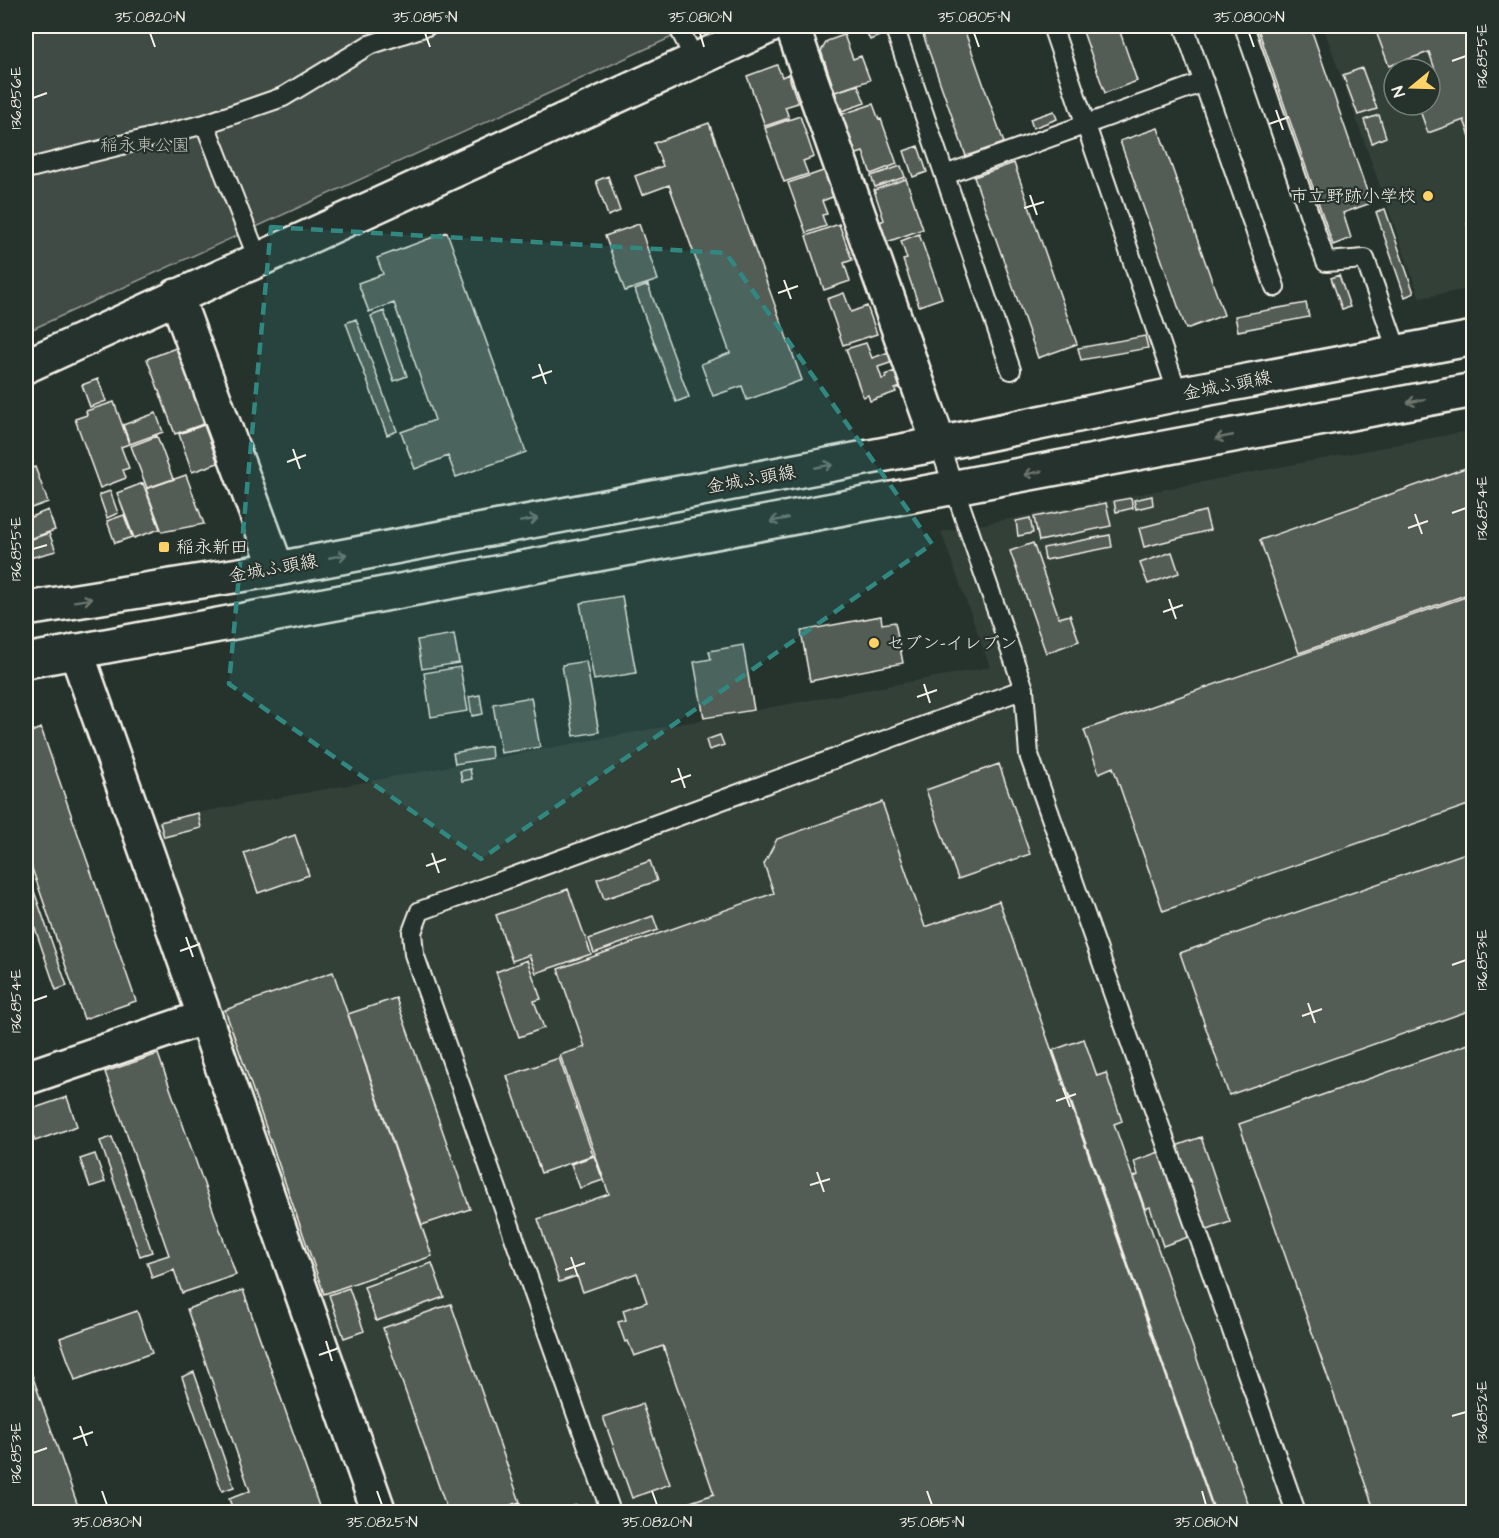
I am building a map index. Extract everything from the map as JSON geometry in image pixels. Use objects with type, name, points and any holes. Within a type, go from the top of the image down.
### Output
[{"type":"main road","points":[[26,366],[770,26]]},
{"type":"main road","points":[[792,26],[939,444]]},
{"type":"main road","points":[[176,296],[277,569]]},
{"type":"main road","name":"金城ふ頭線","points":[[26,609],[277,569],[939,444],[1178,394],[1473,338]]},
{"type":"main road","points":[[26,661],[1473,390]]},
{"type":"main road","points":[[76,651],[379,1512]]},
{"type":"main road","points":[[26,1078],[205,1017]]},
{"type":"lane","points":[[26,169],[205,124],[283,97],[369,45],[426,26]]},
{"type":"lane","points":[[678,26],[695,60]]},
{"type":"lane","points":[[894,26],[1011,370]]},
{"type":"lane","points":[[1052,26],[1178,394]]},
{"type":"lane","points":[[1184,26],[1275,287]]},
{"type":"lane","points":[[1244,26],[1326,262],[1365,259],[1398,353]]},
{"type":"lane","points":[[945,175],[1204,82]]},
{"type":"lane","points":[[205,124],[258,259]]},
{"type":"lane","points":[[939,444],[1024,689],[1029,755],[1296,1512]]},
{"type":"lane","points":[[611,1512],[414,954],[412,932],[420,911],[1024,689]]},
{"type":"highlighted area","points":[[271,227],[726,253],[932,544],[481,859],[229,684]]},
{"type":"shaded area","name":"市立野跡小学校","points":[[1323,26],[1473,26],[1473,288],[1420,298]]},
{"type":"shaded area","points":[[1473,430],[1473,1512],[396,1512],[152,821],[990,667],[941,532]]},
{"type":"green space","name":"稲永東公園","points":[[26,26],[696,26],[26,332]]},
{"type":"building","points":[[883,26],[886,33],[870,40],[864,27]]},
{"type":"building","points":[[920,26],[963,26],[1004,143],[966,156]]},
{"type":"building","points":[[1081,26],[1118,26],[1137,81],[1105,93]]},
{"type":"building","points":[[1257,26],[1310,26],[1371,203],[1343,213],[1351,238],[1333,245]]},
{"type":"building","points":[[1374,26],[1474,26],[1474,147],[1464,120],[1428,133],[1422,117],[1442,117],[1442,57],[1431,57],[1429,52],[1415,57],[1386,57]]},
{"type":"building","points":[[844,35],[853,59],[861,56],[870,80],[835,92],[821,51],[827,41]]},
{"type":"building","points":[[777,65],[782,77],[788,74],[798,103],[785,107],[789,118],[765,126],[747,76]]},
{"type":"building","points":[[1362,68],[1377,109],[1358,115],[1343,75]]},
{"type":"building","points":[[858,85],[865,103],[842,111],[835,92]]},
{"type":"building","points":[[873,104],[879,120],[881,119],[897,164],[871,174],[863,152],[854,155],[840,115]]},
{"type":"building","points":[[1054,111],[1057,119],[1033,128],[1030,119]]},
{"type":"building","points":[[1379,115],[1386,137],[1372,143],[1364,120]]},
{"type":"building","points":[[800,116],[814,157],[803,161],[808,174],[784,182],[765,128]]},
{"type":"building","points":[[709,123],[802,380],[747,400],[742,386],[713,396],[701,364],[730,353],[669,185],[642,195],[635,176],[663,166],[654,143]]},
{"type":"building","points":[[1158,128],[1224,315],[1186,329],[1120,141]]},
{"type":"building","points":[[918,146],[927,172],[913,177],[904,151]]},
{"type":"building","points":[[1014,163],[1077,344],[1038,358],[974,177]]},
{"type":"building","points":[[901,166],[905,177],[875,187],[871,176]]},
{"type":"building","points":[[826,170],[835,196],[822,201],[827,214],[822,215],[826,226],[806,233],[788,183]]},
{"type":"building","points":[[608,176],[620,211],[608,216],[596,181]]},
{"type":"building","points":[[906,179],[923,229],[887,242],[880,222],[884,220],[874,190]]},
{"type":"building","points":[[1385,209],[1414,293],[1405,297],[1376,212]]},
{"type":"building","points":[[1474,221],[1474,243],[1467,224]]},
{"type":"building","points":[[639,224],[658,280],[625,291],[605,236]]},
{"type":"building","points":[[839,224],[852,260],[844,263],[850,281],[824,290],[806,236]]},
{"type":"building","points":[[26,227],[33,239],[26,242]]},
{"type":"building","points":[[447,232],[526,452],[456,477],[448,456],[415,469],[401,432],[435,420],[394,303],[369,312],[358,283],[383,274],[377,258]]},
{"type":"building","points":[[919,234],[942,298],[919,306],[903,260],[907,259],[901,241]]},
{"type":"building","points":[[1339,275],[1350,307],[1342,309],[1331,278]]},
{"type":"building","points":[[648,285],[689,397],[676,402],[635,290]]},
{"type":"building","points":[[844,293],[851,312],[867,306],[877,334],[843,345],[827,299]]},
{"type":"building","points":[[1306,303],[1309,317],[1238,331],[1235,316]]},
{"type":"building","points":[[384,311],[407,376],[394,381],[371,316]]},
{"type":"building","points":[[356,319],[397,431],[387,435],[346,323]]},
{"type":"building","points":[[1145,336],[1148,348],[1081,360],[1078,348]]},
{"type":"building","points":[[866,343],[872,358],[892,351],[896,361],[878,367],[882,379],[886,378],[885,375],[895,371],[901,387],[895,389],[896,392],[870,401],[868,395],[863,397],[846,349]]},
{"type":"building","points":[[181,346],[209,422],[175,434],[147,359]]},
{"type":"building","points":[[98,379],[106,401],[90,407],[82,385]]},
{"type":"building","points":[[114,402],[129,444],[121,447],[129,468],[123,470],[126,478],[100,488],[75,419],[87,415],[86,411]]},
{"type":"building","points":[[156,413],[163,432],[130,444],[123,425]]},
{"type":"building","points":[[204,425],[218,463],[192,472],[179,434]]},
{"type":"building","points":[[157,436],[173,479],[147,488],[131,446]]},
{"type":"building","points":[[26,442],[33,462],[26,465]]},
{"type":"building","points":[[1474,465],[1474,592],[1299,653],[1260,540]]},
{"type":"building","points":[[35,467],[48,502],[26,510],[26,470]]},
{"type":"building","points":[[186,475],[204,524],[162,532],[146,489]]},
{"type":"building","points":[[143,483],[160,529],[134,538],[117,493]]},
{"type":"building","points":[[110,491],[118,513],[107,518],[99,495]]},
{"type":"building","points":[[1152,496],[1153,505],[1136,509],[1134,500]]},
{"type":"building","points":[[1131,498],[1133,508],[1116,512],[1114,501]]},
{"type":"building","points":[[1106,503],[1111,526],[1039,541],[1034,517]]},
{"type":"building","points":[[48,510],[55,530],[29,539],[26,519]]},
{"type":"building","points":[[1205,511],[1210,530],[1144,547],[1139,528]]},
{"type":"building","points":[[124,515],[132,537],[115,543],[107,521]]},
{"type":"building","points":[[1030,518],[1033,533],[1018,536],[1016,521]]},
{"type":"building","points":[[49,533],[56,551],[26,559],[26,541]]},
{"type":"building","points":[[1110,535],[1112,547],[1045,560],[1043,548]]},
{"type":"building","points":[[1033,543],[1059,618],[1070,615],[1079,641],[1046,653],[1010,551]]},
{"type":"building","points":[[1172,552],[1179,573],[1148,584],[1140,563]]},
{"type":"building","points":[[1474,594],[1474,803],[1163,911],[1113,767],[1099,773],[1084,730]]},
{"type":"building","points":[[622,596],[636,673],[594,680],[580,603]]},
{"type":"building","points":[[881,616],[882,624],[895,622],[903,663],[810,681],[801,631]]},
{"type":"building","points":[[454,634],[459,663],[422,669],[417,640]]},
{"type":"building","points":[[743,645],[754,710],[704,718],[694,662],[711,659],[709,651]]},
{"type":"building","points":[[586,661],[599,732],[574,736],[562,665]]},
{"type":"building","points":[[460,667],[468,711],[431,717],[424,673]]},
{"type":"building","points":[[480,695],[483,714],[472,716],[469,697]]},
{"type":"building","points":[[531,697],[540,747],[501,753],[493,704]]},
{"type":"building","points":[[41,728],[136,1001],[84,1019],[26,851],[26,734]]},
{"type":"building","points":[[720,735],[724,745],[709,750],[706,740]]},
{"type":"building","points":[[491,746],[492,758],[455,764],[453,753]]},
{"type":"building","points":[[999,764],[1030,854],[958,879],[926,790]]},
{"type":"building","points":[[470,769],[472,779],[462,781],[460,771]]},
{"type":"building","points":[[882,802],[925,927],[999,901],[1214,1512],[684,1512],[682,1505],[714,1494],[663,1346],[634,1356],[628,1341],[625,1342],[618,1322],[626,1320],[623,1310],[647,1302],[637,1273],[583,1292],[577,1276],[559,1282],[538,1219],[609,1194],[560,1055],[585,1047],[558,969],[774,893],[764,864],[777,839]]},
{"type":"building","points":[[198,813],[201,828],[164,837],[160,822]]},
{"type":"building","points":[[295,835],[309,875],[258,893],[244,853]]},
{"type":"building","points":[[1474,850],[1474,1009],[1229,1095],[1180,953]]},
{"type":"building","points":[[650,861],[657,881],[604,899],[597,879]]},
{"type":"building","points":[[26,868],[67,986],[56,990],[26,902]]},
{"type":"building","points":[[568,889],[591,954],[536,973],[529,955],[512,961],[496,915]]},
{"type":"building","points":[[653,916],[658,930],[594,953],[589,939]]},
{"type":"building","points":[[527,960],[541,999],[534,1001],[544,1028],[519,1037],[496,972]]},
{"type":"building","points":[[333,972],[432,1256],[324,1294],[225,1010]]},
{"type":"building","points":[[396,998],[470,1209],[422,1225],[348,1014]]},
{"type":"building","points":[[1084,1039],[1097,1076],[1106,1073],[1122,1121],[1114,1124],[1251,1512],[1215,1512],[1053,1050]]},
{"type":"building","points":[[1474,1042],[1474,1512],[1375,1512],[1239,1124]]},
{"type":"building","points":[[158,1054],[236,1275],[182,1293],[174,1270],[152,1278],[147,1262],[169,1255],[105,1072]]},
{"type":"building","points":[[559,1058],[593,1155],[541,1173],[507,1076]]},
{"type":"building","points":[[67,1097],[77,1126],[35,1141],[26,1111]]},
{"type":"building","points":[[112,1137],[152,1252],[140,1256],[100,1141]]},
{"type":"building","points":[[1201,1137],[1230,1222],[1163,1246],[1150,1207],[1145,1209],[1134,1177],[1138,1175],[1134,1161]]},
{"type":"building","points":[[95,1154],[105,1182],[90,1187],[80,1159]]},
{"type":"building","points":[[594,1156],[603,1180],[580,1188],[571,1164]]},
{"type":"building","points":[[432,1263],[444,1297],[376,1321],[364,1287]]},
{"type":"building","points":[[349,1288],[364,1331],[344,1338],[329,1295]]},
{"type":"building","points":[[243,1290],[320,1509],[311,1512],[258,1512],[256,1507],[234,1512],[229,1499],[250,1491],[187,1309]]},
{"type":"building","points":[[451,1304],[520,1502],[489,1512],[448,1512],[383,1328]]},
{"type":"building","points":[[137,1311],[152,1353],[75,1380],[60,1338]]},
{"type":"building","points":[[31,1372],[80,1512],[26,1512],[26,1374]]},
{"type":"building","points":[[194,1372],[234,1487],[222,1491],[182,1377]]},
{"type":"building","points":[[642,1404],[670,1484],[632,1498],[603,1417]]},
{"type":"building","points":[[521,1503],[525,1512],[495,1512]]},
{"type":"building","points":[[577,1505],[579,1512],[555,1512]]},
{"type":"place","name":"市立野跡小学校","points":[[1428,196]]},
{"type":"place","name":"稲永新田","points":[[164,547]]},
{"type":"place","name":"セブン-イレブン","points":[[874,643]]}]
